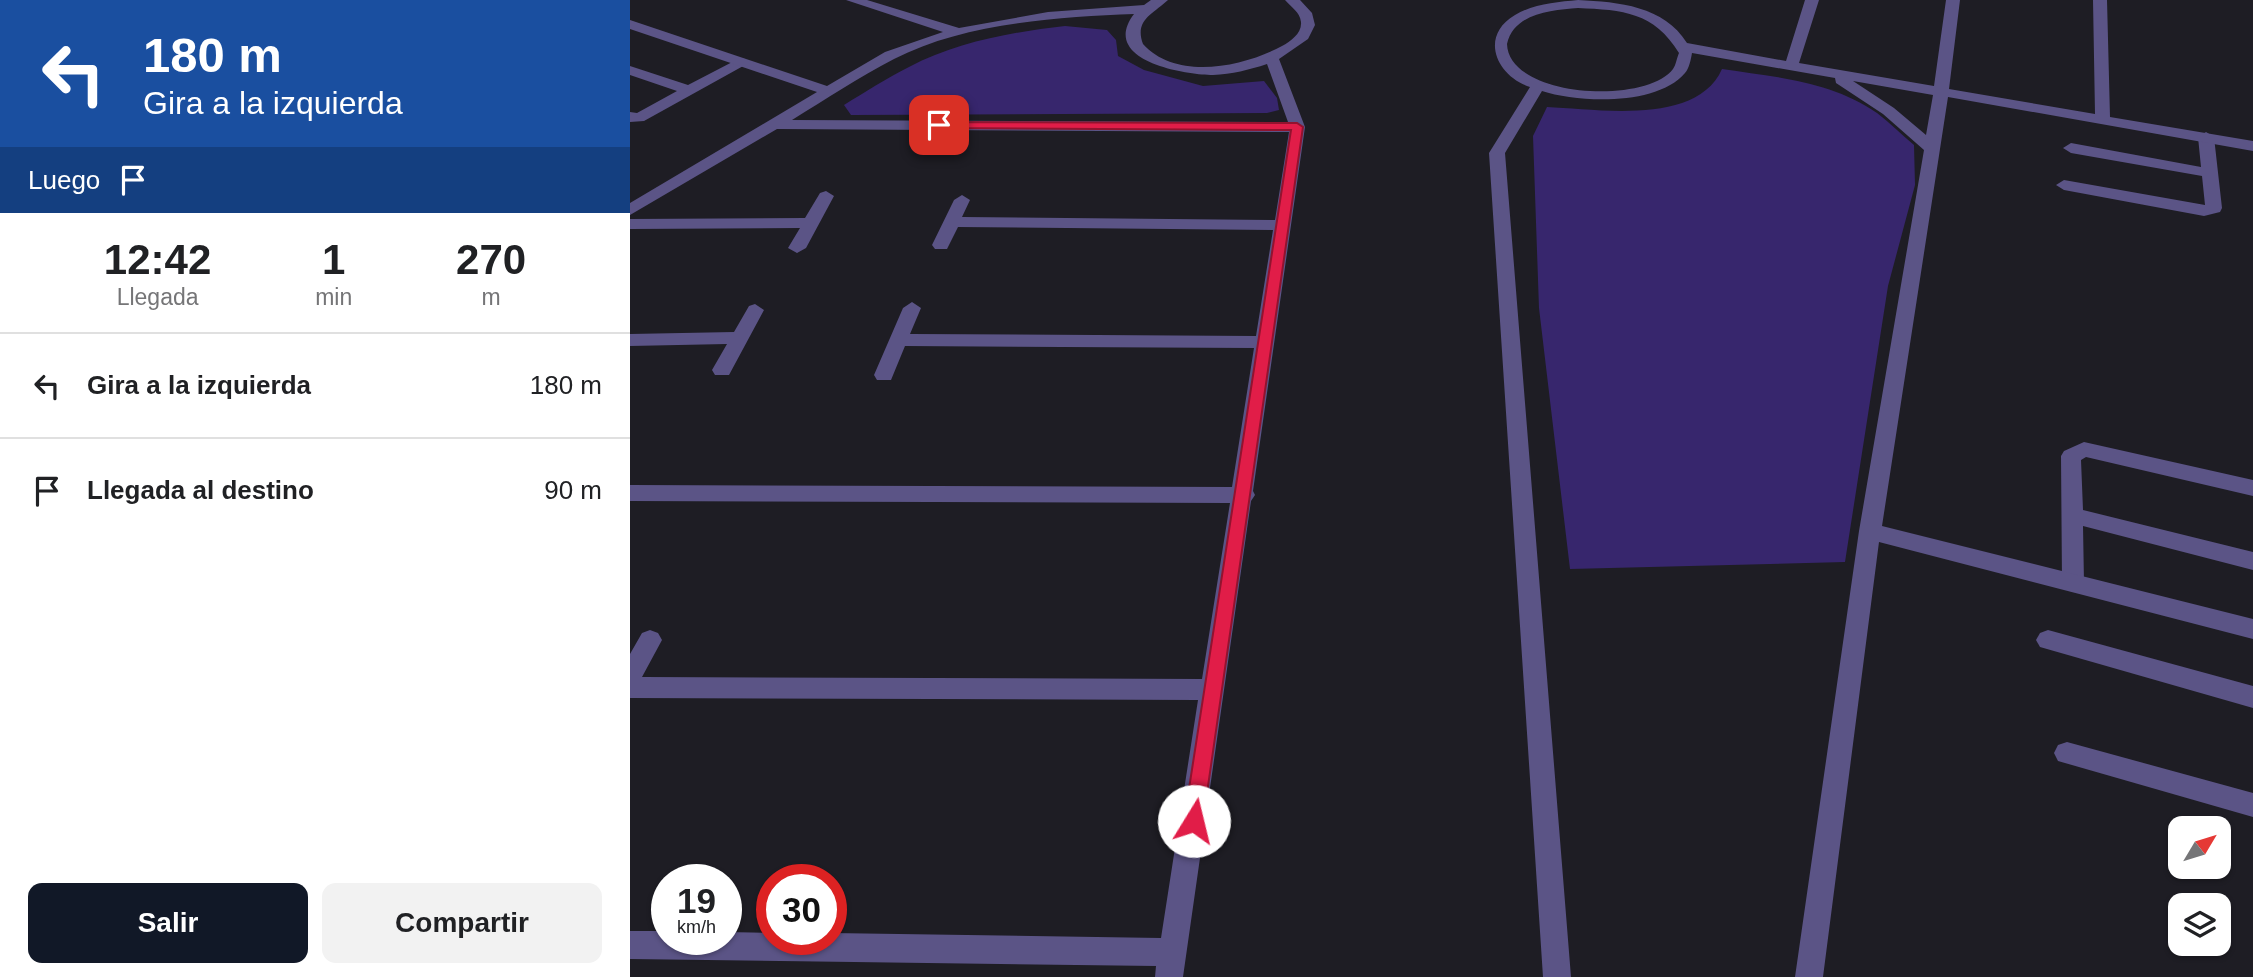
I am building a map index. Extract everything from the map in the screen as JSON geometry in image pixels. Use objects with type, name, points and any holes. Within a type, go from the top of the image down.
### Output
[{"type":"street","points":[[853,0],[957,31]]},
{"type":"street","points":[[1161,0],[1147,9],[1134,26],[1136,44],[1142,52],[1165,64],[1214,70],[1249,66],[1294,46],[1307,28],[1304,10],[1292,0]]},
{"type":"street","points":[[1630,0],[1645,15]]},
{"type":"street","points":[[1791,66],[1812,0]]},
{"type":"street","points":[[1809,977],[1870,531],[1941,92],[1953,0]]},
{"type":"street","points":[[2100,0],[2103,120]]},
{"type":"street","points":[[1563,3],[1613,6],[1645,15],[1670,29],[1683,47],[1682,65],[1676,74],[1654,88],[1638,93],[1578,96],[1538,86],[1516,73],[1502,59],[1499,49],[1500,39],[1515,21],[1535,11],[1563,3]]},
{"type":"street","points":[[630,210],[827,91],[890,55],[925,40],[1077,6],[1147,9]]},
{"type":"street","points":[[630,23],[827,91]]},
{"type":"street","points":[[1683,47],[2253,146]]},
{"type":"street","points":[[630,945],[1171,965],[1244,495],[1297,127],[1272,58]]},
{"type":"street","points":[[630,117],[639,118],[740,62]]},
{"type":"street","points":[[630,70],[688,90]]},
{"type":"street","points":[[1828,72],[1901,119],[1931,148]]},
{"type":"street","points":[[1538,86],[1497,153],[1557,977]]},
{"type":"street","points":[[773,124],[1297,127]]},
{"type":"street","points":[[2064,185],[2204,211],[2214,208],[2206,138]]},
{"type":"street","points":[[2071,148],[2210,173]]},
{"type":"street","points":[[797,248],[826,196]]},
{"type":"street","points":[[941,245],[962,200]]},
{"type":"street","points":[[952,222],[1283,225]]},
{"type":"street","points":[[630,224],[810,223]]},
{"type":"street","points":[[884,375],[912,308]]},
{"type":"street","points":[[722,370],[755,310]]},
{"type":"street","points":[[630,340],[740,338]]},
{"type":"street","points":[[898,340],[1266,342]]},
{"type":"street","points":[[2073,583],[2071,456],[2084,449],[2253,488]]},
{"type":"street","points":[[630,493],[1244,495]]},
{"type":"street","points":[[2071,515],[2253,561]]},
{"type":"street","points":[[1870,531],[2253,629]]},
{"type":"street","points":[[630,676],[650,640]]},
{"type":"street","points":[[2048,640],[2253,697]]},
{"type":"street","points":[[630,687],[1214,690]]},
{"type":"street","points":[[2067,753],[2253,805]]},
{"type":"shaded area","points":[[1065,26],[1107,30],[1116,40],[1118,56],[1144,70],[1203,86],[1264,81],[1277,98],[1279,110],[1267,113],[851,115],[844,105],[901,71],[946,51],[1005,35]]},
{"type":"shaded area","points":[[1722,69],[1802,82],[1841,94],[1877,113],[1914,145],[1915,185],[1888,286],[1845,562],[1570,569],[1539,308],[1533,136],[1547,107],[1618,111],[1669,107],[1691,99],[1709,87]]},
{"type":"route","points":[[939,125],[1297,127],[1194,821]]}]
